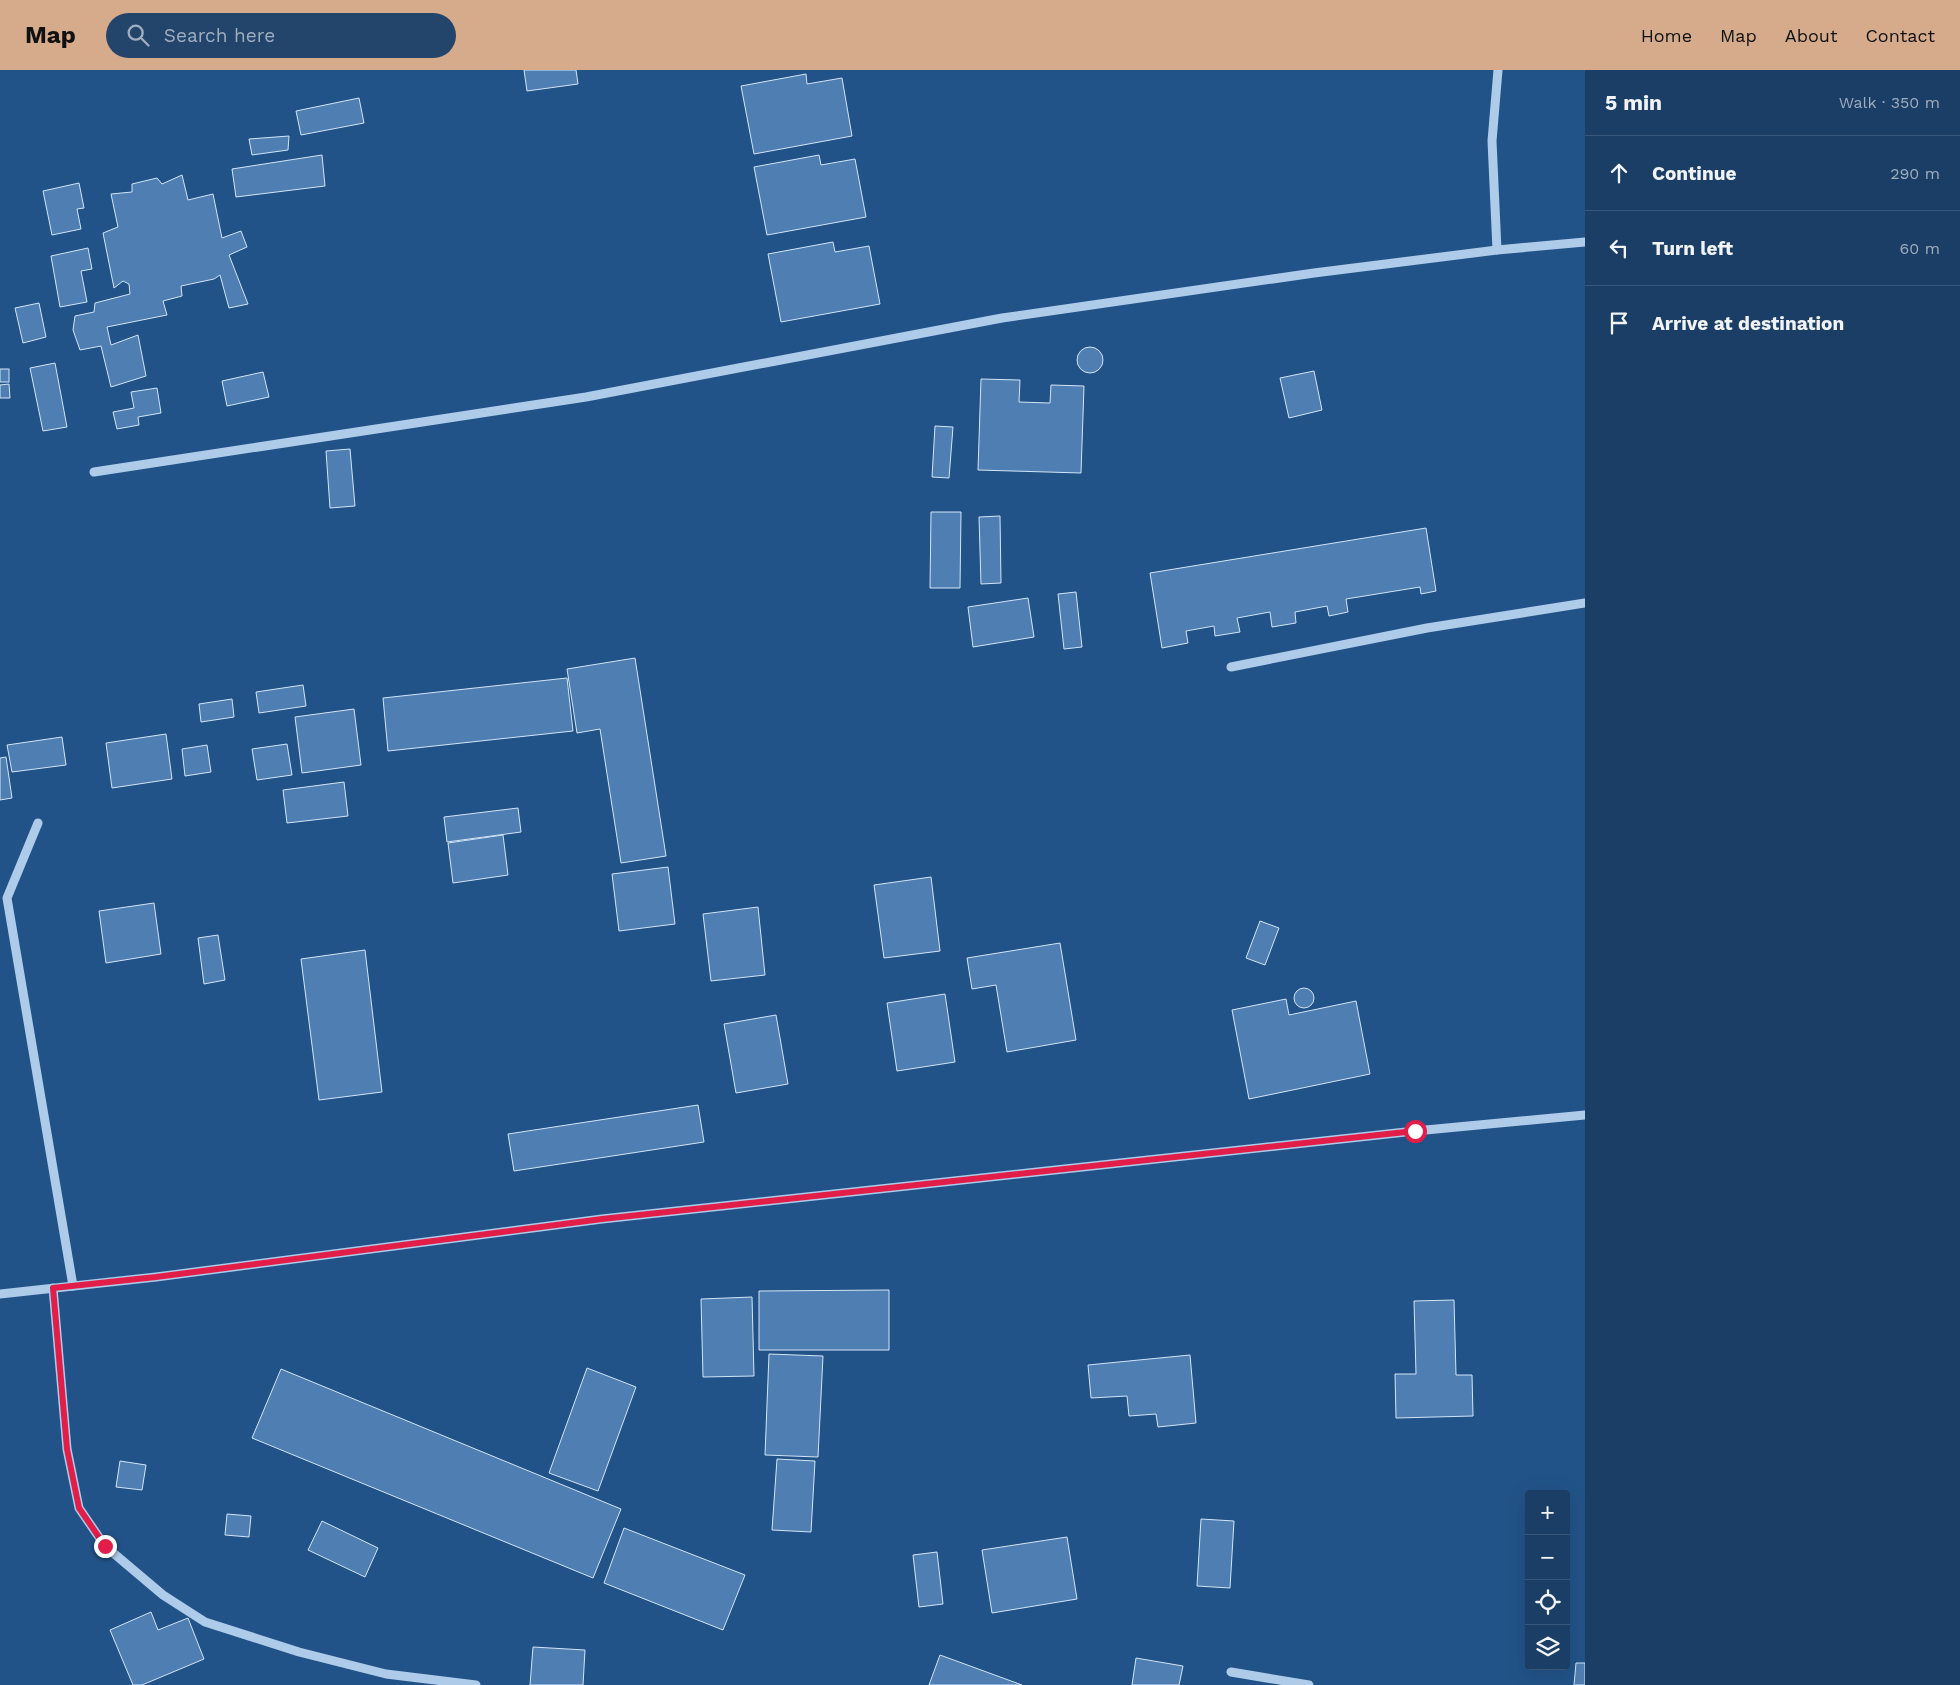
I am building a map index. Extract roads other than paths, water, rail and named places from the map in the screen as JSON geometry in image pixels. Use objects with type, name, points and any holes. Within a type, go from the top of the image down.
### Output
[{"type":"street","points":[[1497,250],[1492,141],[1498,70]]},
{"type":"street","points":[[94,472],[586,397],[1002,318],[1314,273],[1497,250],[1585,242]]},
{"type":"street","points":[[1231,667],[1428,628],[1585,603]]},
{"type":"street","points":[[38,823],[7,898],[73,1286]]},
{"type":"street","points":[[0,1294],[156,1277],[612,1218],[1415,1131],[1585,1116]]},
{"type":"street","points":[[53,1288],[67,1449],[79,1508],[105,1546],[163,1595],[205,1622],[299,1652],[386,1674],[476,1685]]},
{"type":"street","points":[[1231,1672],[1309,1685]]}]
